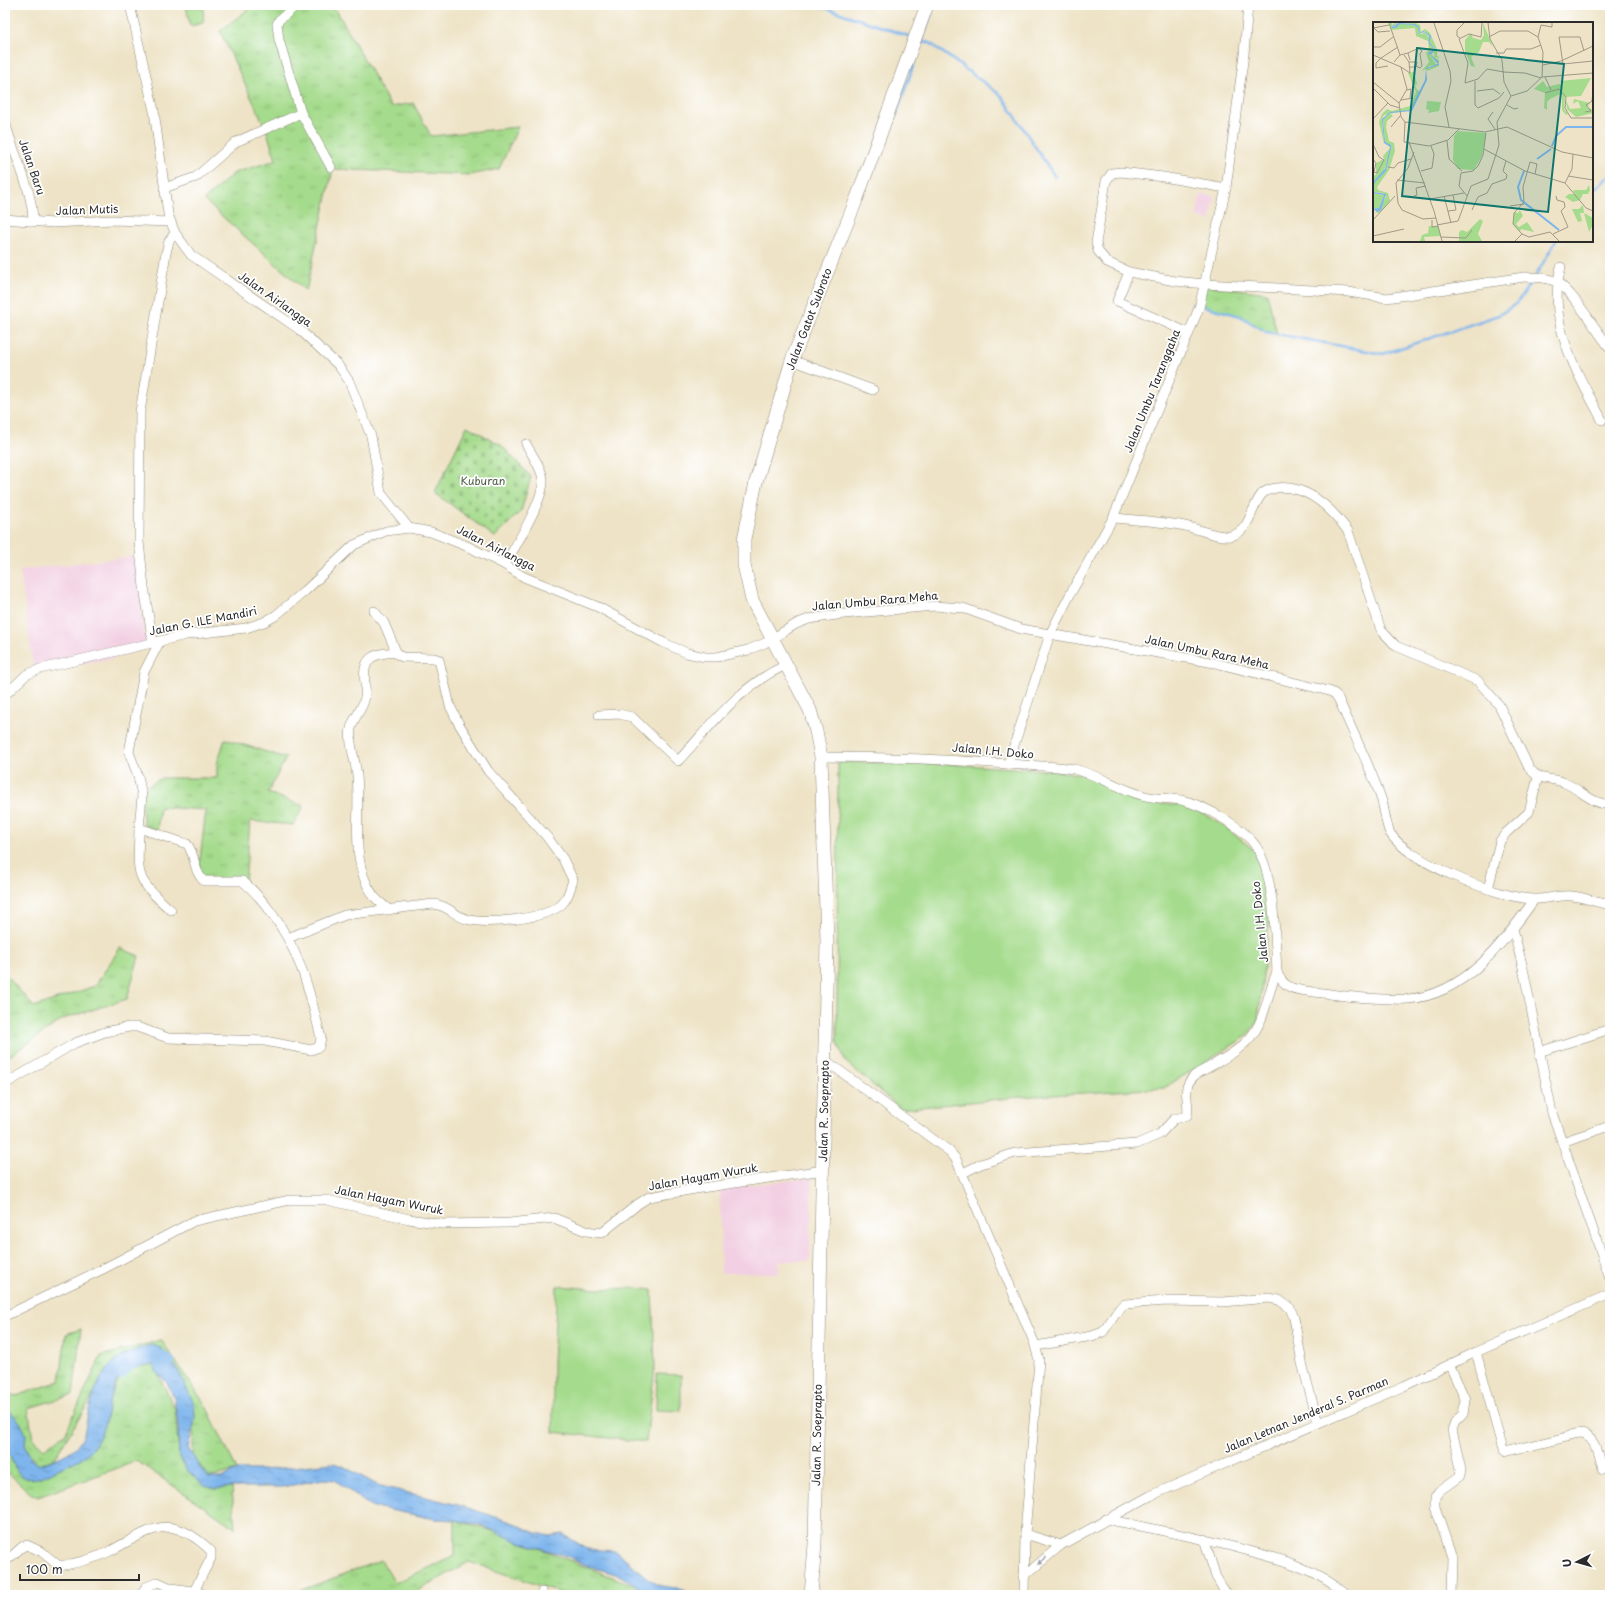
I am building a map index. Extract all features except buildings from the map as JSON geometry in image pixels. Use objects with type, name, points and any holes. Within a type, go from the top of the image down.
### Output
[{"type":"highway","name":"Jalan Gatot Subroto","points":[[771,638],[752,600],[746,583],[744,566],[744,539],[756,482],[792,360],[857,198],[927,5]]},
{"type":"highway","name":"Jalan R. Soeprapto","points":[[771,638],[810,710],[821,757],[827,934],[824,1170],[815,1544],[811,1595]]},
{"type":"street","name":"Jalan Airlangga","points":[[130,5],[154,111],[164,188],[170,222],[175,233],[190,255],[300,330],[338,365],[349,381],[371,436],[381,493],[409,528],[442,536],[505,565],[524,577],[598,607],[687,653],[705,657],[728,655],[757,647],[771,638]]},
{"type":"street","points":[[298,5],[279,20],[277,30],[282,55],[301,113],[331,167]]},
{"type":"street","name":"Jalan Umbu Taranggaha","points":[[1008,764],[1050,634],[1073,589],[1113,518],[1200,305],[1226,188],[1244,54],[1248,5]]},
{"type":"street","points":[[164,188],[196,177],[236,142],[301,113]]},
{"type":"street","name":"Jalan Baru","points":[[5,121],[14,152],[30,196],[33,221]]},
{"type":"street","points":[[1226,188],[1121,172],[1109,175],[1100,212],[1097,247],[1107,262],[1129,272],[1175,281],[1348,292],[1387,298],[1524,277],[1540,277],[1557,283],[1579,307],[1610,348]]},
{"type":"street","name":"Jalan Mutis","points":[[5,219],[53,223],[113,220],[170,222]]},
{"type":"street","points":[[171,910],[146,888],[140,877],[138,863],[142,796],[138,776],[129,752],[144,672],[156,642],[144,588],[140,542],[140,412],[166,252],[169,242],[175,233]]},
{"type":"street","points":[[1561,267],[1557,283],[1558,314],[1564,342],[1602,420]]},
{"type":"street","points":[[1129,272],[1118,301],[1189,332]]},
{"type":"street","points":[[792,360],[873,390]]},
{"type":"street","points":[[505,565],[532,513],[543,485],[540,470],[526,444]]},
{"type":"street","points":[[1113,518],[1181,525],[1229,536],[1240,530],[1248,520],[1262,494],[1268,490],[1291,488],[1312,495],[1341,521],[1348,531],[1384,635],[1396,646],[1478,681],[1499,704],[1529,768],[1538,777],[1565,783],[1597,803],[1610,806]]},
{"type":"street","name":"Jalan G. ILE Mandiri","points":[[5,695],[32,671],[156,642],[206,632],[246,628],[264,622],[275,616],[305,591],[354,545],[381,533],[409,528]]},
{"type":"street","name":"Jalan Umbu Rara Meha","points":[[771,638],[796,624],[809,619],[844,614],[935,606],[964,608],[1021,628],[1215,663],[1332,692],[1339,700],[1367,763],[1382,799],[1389,831],[1397,842],[1424,860],[1456,877],[1488,889],[1534,900]]},
{"type":"street","points":[[288,938],[345,915],[440,904],[464,918],[473,921],[488,922],[544,914],[562,904],[569,894],[573,880],[563,859],[547,837],[488,771],[459,724],[450,706],[439,660],[434,658],[402,656],[396,652],[386,627],[374,611]]},
{"type":"street","points":[[389,910],[374,897],[366,885],[362,867],[357,838],[357,774],[351,734],[353,723],[363,705],[365,696],[364,669],[366,664],[375,656],[396,652]]},
{"type":"street","points":[[599,715],[619,714],[632,717],[678,761],[739,694],[767,674],[786,665]]},
{"type":"street","name":"Jalan I.H. Doko","points":[[821,757],[922,758],[1073,769],[1138,794],[1192,803],[1222,818],[1245,835],[1255,844],[1261,855],[1266,872],[1274,930],[1277,972],[1280,980],[1285,986],[1292,989],[1327,994],[1409,999],[1440,991],[1452,985],[1479,965],[1502,944],[1534,900]]},
{"type":"street","points":[[1488,889],[1500,841],[1506,833],[1529,812],[1538,777]]},
{"type":"street","points":[[5,1084],[75,1043],[105,1032],[129,1027],[137,1027],[168,1038],[265,1040],[304,1050],[316,1049],[321,1044],[321,1038],[310,992],[288,938],[269,910],[247,884],[238,880],[204,881],[199,876],[193,854],[187,844],[139,828]]},
{"type":"street","points":[[1534,900],[1570,895],[1582,897],[1599,904],[1610,904]]},
{"type":"street","points":[[1513,929],[1523,968],[1552,1113],[1610,1278]]},
{"type":"street","points":[[963,1173],[987,1162],[1015,1153],[1137,1144],[1160,1134],[1174,1119],[1187,1116],[1186,1089],[1189,1081],[1195,1075],[1244,1044],[1253,1035],[1260,1024],[1269,990],[1277,972]]},
{"type":"street","points":[[1539,1052],[1610,1029]]},
{"type":"street","points":[[825,1060],[949,1151],[963,1173],[1036,1346],[1039,1360],[1025,1534],[1023,1577],[1024,1595]]},
{"type":"street","points":[[1562,1142],[1610,1126]]},
{"type":"street","name":"Jalan Hayam Wuruk","points":[[5,1316],[103,1269],[194,1221],[274,1203],[302,1199],[327,1200],[409,1219],[442,1224],[510,1223],[554,1218],[586,1231],[602,1233],[649,1197],[824,1170]]},
{"type":"street","name":"Jalan Letnan Jenderal S. Parman","points":[[1023,1577],[1061,1545],[1150,1496],[1450,1366],[1476,1352],[1610,1294]]},
{"type":"street","points":[[1036,1346],[1092,1336],[1103,1332],[1119,1309],[1125,1304],[1223,1302],[1269,1298],[1279,1300],[1290,1308],[1294,1318],[1302,1363],[1318,1423]]},
{"type":"street","points":[[1476,1352],[1503,1450],[1505,1452],[1579,1434],[1586,1434],[1592,1438],[1602,1470]]},
{"type":"street","points":[[1450,1366],[1463,1392],[1466,1406],[1463,1414],[1455,1422],[1452,1430],[1461,1470],[1460,1476],[1439,1490],[1435,1497],[1435,1507],[1452,1556],[1451,1595]]},
{"type":"street","points":[[1106,1519],[1204,1539],[1281,1558],[1301,1565],[1338,1587],[1347,1595]]},
{"type":"street","points":[[5,1562],[22,1547],[27,1546],[42,1552],[59,1566],[69,1565],[99,1556],[153,1529],[167,1527],[184,1530],[211,1551],[211,1558],[194,1590]]},
{"type":"street","points":[[1025,1534],[1061,1545]]},
{"type":"street","points":[[1204,1539],[1216,1577],[1227,1595]]},
{"type":"street","points":[[140,1595],[146,1587],[158,1582],[171,1588],[194,1590],[203,1595]]},
{"type":"shaded area","points":[[1201,194],[1215,197],[1210,221],[1196,217]]},
{"type":"shaded area","points":[[136,556],[144,634],[153,647],[114,658],[34,672],[20,570]]},
{"type":"shaded area","points":[[812,1178],[810,1261],[779,1261],[779,1273],[721,1273],[720,1188]]},
{"type":"green space","points":[[186,5],[204,5],[203,23],[190,26]]},
{"type":"green space","points":[[246,5],[337,5],[335,8],[391,107],[413,103],[431,136],[518,127],[499,169],[470,175],[333,169],[306,291],[204,200],[234,173],[276,160],[266,129],[220,31],[247,10]]},
{"type":"green space","points":[[1205,285],[1267,293],[1277,334],[1266,332],[1240,316],[1200,305]]},
{"type":"green space","name":"Kuburan","points":[[467,426],[501,445],[531,477],[521,511],[495,537],[435,493]]},
{"type":"green space","points":[[225,739],[286,758],[268,793],[304,806],[293,825],[250,821],[245,884],[198,876],[206,810],[160,807],[157,831],[144,825],[140,790],[162,778],[217,778],[217,764]]},
{"type":"green space","points":[[838,762],[944,764],[1047,770],[1086,775],[1135,801],[1172,805],[1188,804],[1221,824],[1254,850],[1259,863],[1269,922],[1258,1020],[1247,1036],[1164,1088],[1020,1097],[901,1109],[846,1062],[837,1041]]},
{"type":"green space","points":[[120,948],[139,956],[127,999],[63,1019],[5,1059],[5,974],[34,1007],[95,986]]},
{"type":"green space","points":[[557,1286],[597,1289],[637,1288],[652,1290],[655,1365],[646,1442],[553,1432],[553,1363]]},
{"type":"green space","points":[[81,1329],[73,1395],[28,1408],[33,1439],[44,1449],[65,1434],[101,1356],[161,1340],[206,1406],[237,1470],[209,1478],[193,1456],[194,1404],[161,1348],[115,1360],[54,1459],[38,1465],[24,1446],[5,1410],[5,1393],[16,1396],[60,1381],[66,1334]]},
{"type":"green space","points":[[153,1364],[175,1409],[179,1455],[193,1477],[232,1487],[235,1528],[137,1461],[38,1497],[30,1493],[5,1470],[5,1441],[7,1453],[38,1478],[80,1459],[123,1371]]},
{"type":"green space","points":[[657,1374],[681,1375],[681,1411],[656,1410]]},
{"type":"green space","points":[[455,1520],[500,1533],[638,1587],[649,1595],[568,1595],[469,1562],[410,1595],[289,1595],[381,1560],[395,1583],[455,1556]]},
{"type":"water","points":[[152,1345],[161,1348],[178,1370],[194,1404],[195,1419],[188,1448],[201,1469],[209,1478],[222,1478],[237,1470],[263,1470],[333,1463],[343,1466],[377,1485],[462,1506],[514,1523],[533,1532],[550,1536],[563,1534],[587,1549],[615,1551],[650,1580],[661,1586],[684,1589],[690,1595],[643,1595],[638,1587],[619,1575],[588,1566],[567,1556],[516,1541],[481,1525],[455,1520],[435,1519],[370,1506],[335,1480],[323,1479],[283,1487],[232,1487],[216,1489],[204,1486],[186,1469],[179,1455],[178,1423],[174,1398],[168,1384],[158,1374],[149,1357],[142,1358],[123,1372],[112,1392],[101,1435],[88,1453],[75,1462],[39,1477],[30,1479],[20,1474],[10,1457],[6,1443],[5,1406],[20,1422],[26,1434],[25,1446],[31,1459],[39,1465],[56,1459],[73,1450],[81,1441],[96,1388],[108,1368],[126,1354]]},
{"type":"waterway","points":[[817,5],[911,37]]},
{"type":"waterway","points":[[896,116],[934,5]]},
{"type":"waterway","points":[[920,40],[930,43],[1002,96],[1055,177]]},
{"type":"waterway","points":[[1593,190],[1610,176]]},
{"type":"waterway","points":[[1536,275],[1555,242]]},
{"type":"waterway","points":[[1193,303],[1240,316],[1266,332],[1383,354],[1499,315],[1517,303],[1533,279]]},
{"type":"waterway","points":[[120,1373],[127,1365],[142,1359],[154,1357],[164,1359],[168,1362]]}]
